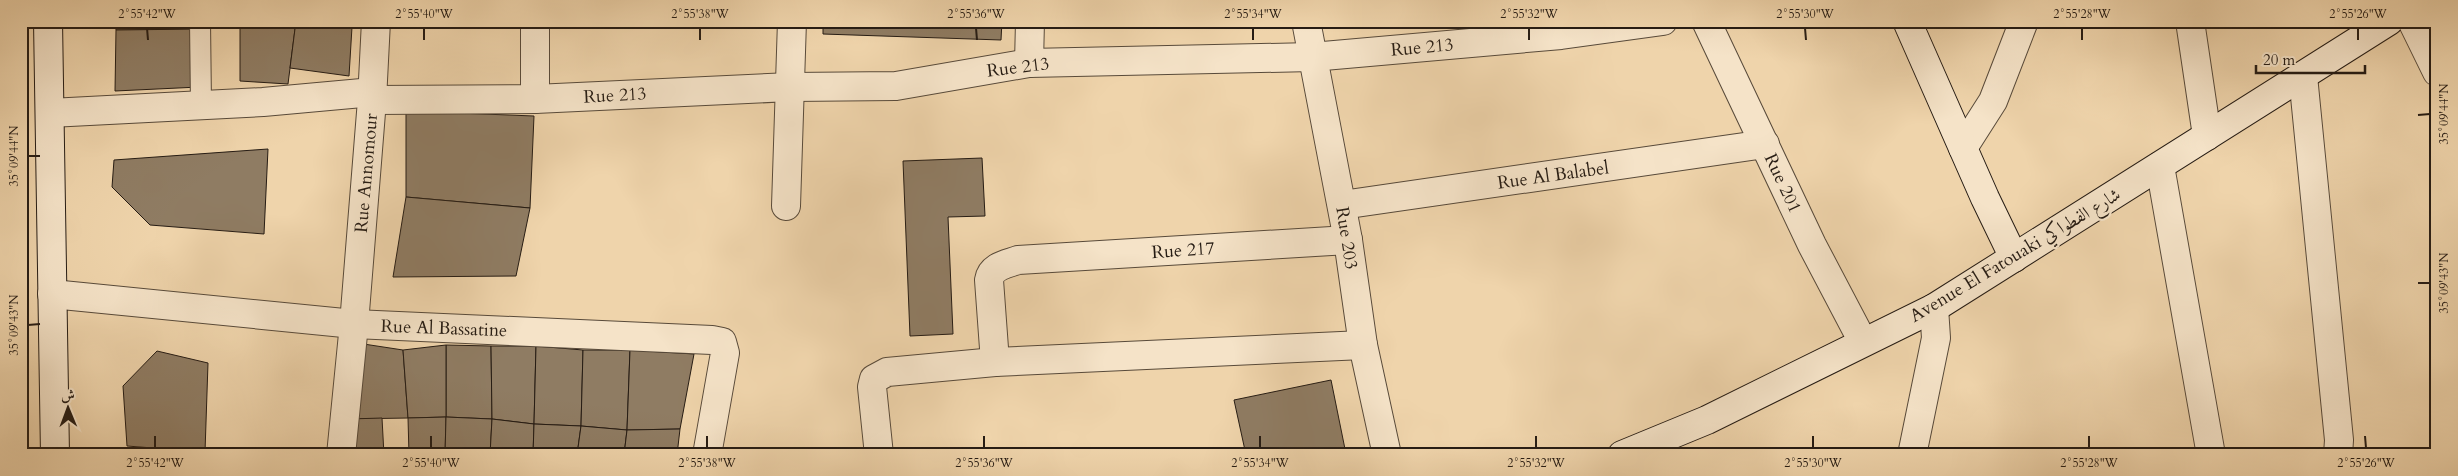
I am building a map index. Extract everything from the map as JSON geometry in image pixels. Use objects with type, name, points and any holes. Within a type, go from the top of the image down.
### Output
[{"type":"street","points":[[48,21],[55,455]]},
{"type":"street","name":"Rue Annomour","points":[[341,455],[354,324],[376,21]]},
{"type":"street","points":[[535,21],[535,99]]},
{"type":"street","points":[[786,206],[792,21]]},
{"type":"street","points":[[1029,63],[1030,21]]},
{"type":"street","name":"Rue 203","points":[[1306,21],[1342,205],[1363,345],[1387,455]]},
{"type":"street","name":"Rue 213","points":[[50,113],[372,96],[535,99],[791,87],[896,86],[1029,63],[1312,57],[1561,35],[1663,21]]},
{"type":"street","name":"Rue 201","points":[[1706,21],[1812,245],[1863,342]]},
{"type":"street","points":[[1907,21],[2014,258]]},
{"type":"street","points":[[1963,148],[1993,101],[2024,21]]},
{"type":"street","points":[[2190,21],[2207,136]]},
{"type":"street","name":"Avenue El Fatouaki شارع الفطواكي","points":[[1622,455],[1707,420],[1934,308],[2389,21]]},
{"type":"street","points":[[2412,21],[2437,72]]},
{"type":"street","points":[[2303,76],[2339,440],[2338,455]]},
{"type":"street","name":"Rue Al Balabel","points":[[1342,205],[1765,144]]},
{"type":"street","points":[[2160,166],[2210,455]]},
{"type":"street","name":"Rue 217","points":[[995,362],[989,276],[998,266],[1018,260],[1348,240]]},
{"type":"street","name":"Rue Al Bassatine","points":[[52,294],[354,324],[679,337],[722,342],[725,353],[707,455]]},
{"type":"street","points":[[1912,455],[1936,338],[1934,308]]},
{"type":"street","points":[[879,455],[872,387],[874,379],[887,372],[995,362],[1363,345]]},
{"type":"lane","points":[[200,21],[201,105]]},
{"type":"building","points":[[115,21],[198,21],[199,29],[116,30]]},
{"type":"building","points":[[240,21],[296,21],[288,84],[240,81]]},
{"type":"building","points":[[296,21],[323,21],[352,27],[349,76],[290,68]]},
{"type":"building","points":[[323,21],[352,21],[352,27]]},
{"type":"building","points":[[823,21],[1002,21],[1001,40],[823,34]]},
{"type":"building","points":[[199,29],[199,87],[115,91],[116,30]]},
{"type":"building","points":[[406,111],[534,116],[530,208],[406,197]]},
{"type":"building","points":[[268,149],[264,234],[150,225],[112,187],[114,160]]},
{"type":"building","points":[[982,158],[985,216],[948,217],[953,334],[910,336],[903,161]]},
{"type":"building","points":[[406,197],[530,208],[516,276],[393,277]]},
{"type":"building","points":[[357,343],[403,350],[408,418],[349,419]]},
{"type":"building","points":[[446,345],[491,346],[492,419],[446,417]]},
{"type":"building","points":[[446,345],[446,417],[408,418],[403,350]]},
{"type":"building","points":[[491,346],[536,346],[534,424],[492,419]]},
{"type":"building","points":[[536,346],[583,350],[581,426],[534,424]]},
{"type":"building","points":[[583,350],[630,350],[627,430],[581,426]]},
{"type":"building","points":[[630,350],[694,354],[680,429],[627,430]]},
{"type":"building","points":[[157,351],[208,363],[205,452],[127,446],[123,386]]},
{"type":"building","points":[[1331,380],[1346,454],[1246,455],[1234,400]]},
{"type":"building","points":[[446,417],[445,455],[409,455],[408,418]]},
{"type":"building","points":[[446,417],[492,419],[490,455],[445,455]]},
{"type":"building","points":[[382,418],[384,455],[344,455],[349,419]]},
{"type":"building","points":[[492,419],[534,424],[533,455],[490,455]]},
{"type":"building","points":[[534,424],[581,426],[577,455],[533,455]]},
{"type":"building","points":[[581,426],[627,430],[624,455],[577,455]]},
{"type":"building","points":[[680,429],[677,455],[624,455],[627,430]]}]
